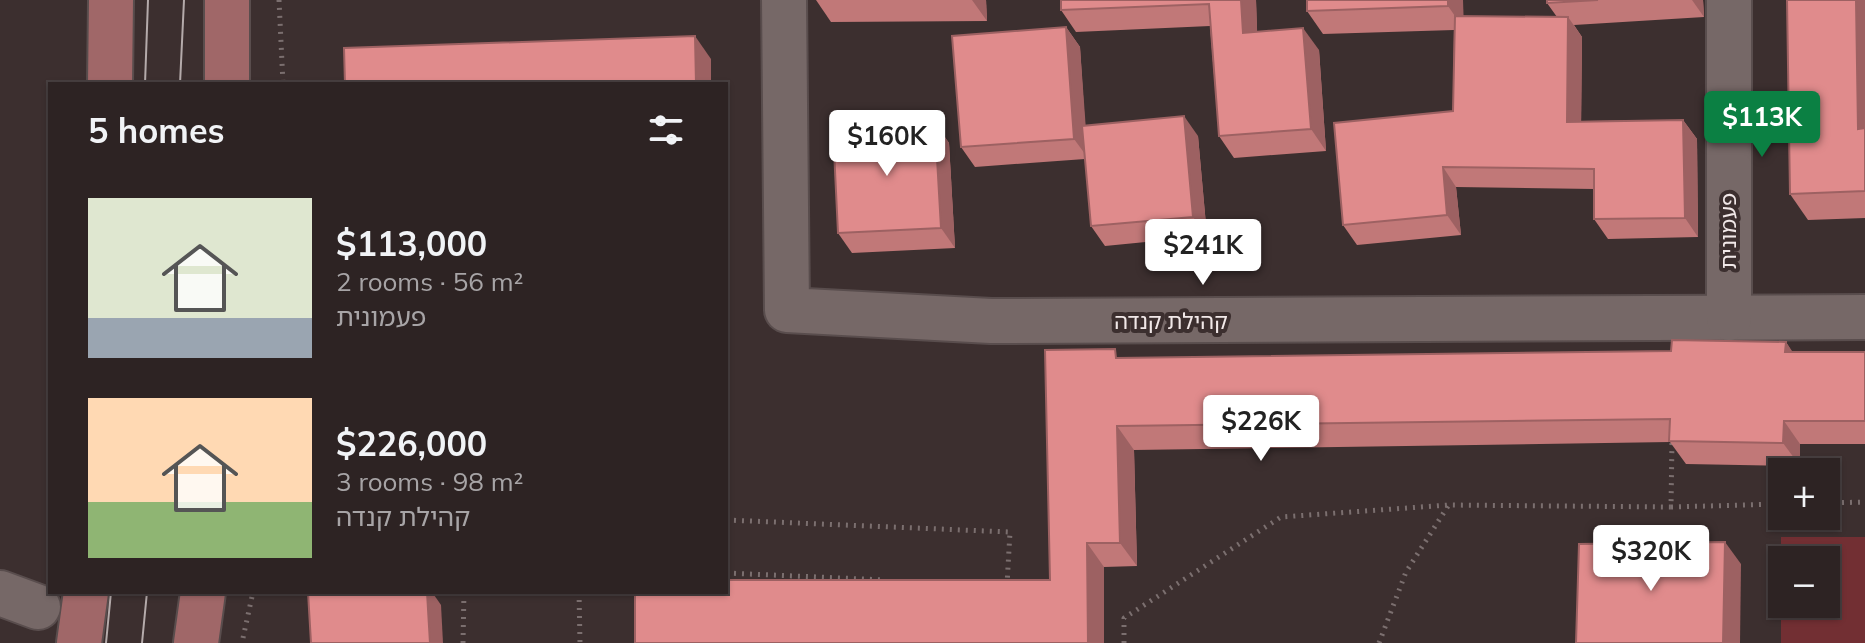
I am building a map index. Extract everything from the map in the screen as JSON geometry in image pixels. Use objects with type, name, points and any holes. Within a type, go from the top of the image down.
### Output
[{"type":"main road","points":[[110,82],[111,0]]},
{"type":"main road","points":[[227,0],[227,82]]},
{"type":"main road","points":[[79,643],[86,594]]},
{"type":"main road","points":[[196,643],[203,594]]},
{"type":"street","name":"קהילת קנדה","points":[[784,0],[787,310],[991,321],[1865,317]]},
{"type":"street","name":"פעמונית","points":[[1729,0],[1729,318]]},
{"type":"path","points":[[279,0],[283,82]]},
{"type":"path","points":[[1671,507],[1672,429]]},
{"type":"path","points":[[1840,503],[1865,502]]},
{"type":"path","points":[[1124,643],[1124,618],[1281,517],[1449,505],[1671,507],[1768,504]]},
{"type":"path","points":[[1379,643],[1406,572],[1449,505]]},
{"type":"path","points":[[728,520],[1010,532],[1008,585],[992,585]]},
{"type":"path","points":[[728,573],[898,581]]},
{"type":"path","points":[[241,643],[253,594]]},
{"type":"path","points":[[463,643],[464,594]]},
{"type":"path","points":[[579,594],[580,643]]},
{"type":"shaded area","points":[[1781,537],[1865,537],[1865,643],[1781,643],[1781,618],[1840,618],[1840,546],[1781,546]]},
{"type":"building","points":[[1061,0],[1241,0],[1243,33],[1303,28],[1311,129],[1219,136],[1209,4],[1061,10]]},
{"type":"building","points":[[1307,0],[1448,0],[1448,6],[1307,11]]},
{"type":"building","points":[[1547,0],[1598,0],[1547,3]]},
{"type":"building","points":[[1787,0],[1856,0],[1858,129],[1865,128],[1865,191],[1790,194]]},
{"type":"building","points":[[1455,16],[1568,17],[1567,122],[1683,120],[1685,218],[1594,219],[1594,169],[1443,167],[1447,215],[1343,225],[1334,123],[1453,111]]},
{"type":"building","points":[[1066,27],[1074,139],[961,147],[952,36]]},
{"type":"building","points":[[695,36],[696,82],[345,82],[344,48]]},
{"type":"building","points":[[1184,116],[1193,217],[1091,226],[1082,126]]},
{"type":"building","points":[[935,123],[941,228],[838,233],[833,129]]},
{"type":"building","points":[[1672,340],[1786,342],[1785,352],[1865,352],[1865,421],[1784,421],[1783,443],[1669,441],[1670,419],[1117,426],[1120,543],[1087,543],[1088,643],[635,643],[635,594],[728,594],[728,580],[1050,580],[1045,350],[1115,349],[1116,358],[1671,351]]},
{"type":"building","points":[[1725,542],[1723,643],[1576,643],[1579,544]]},
{"type":"building","points":[[308,594],[427,594],[430,643],[311,643]]},
{"type":"tram line","points":[[145,82],[148,0]]},
{"type":"tram line","points":[[180,82],[184,0]]},
{"type":"tram line","points":[[106,643],[111,594]]},
{"type":"tram line","points":[[142,643],[147,594]]}]
